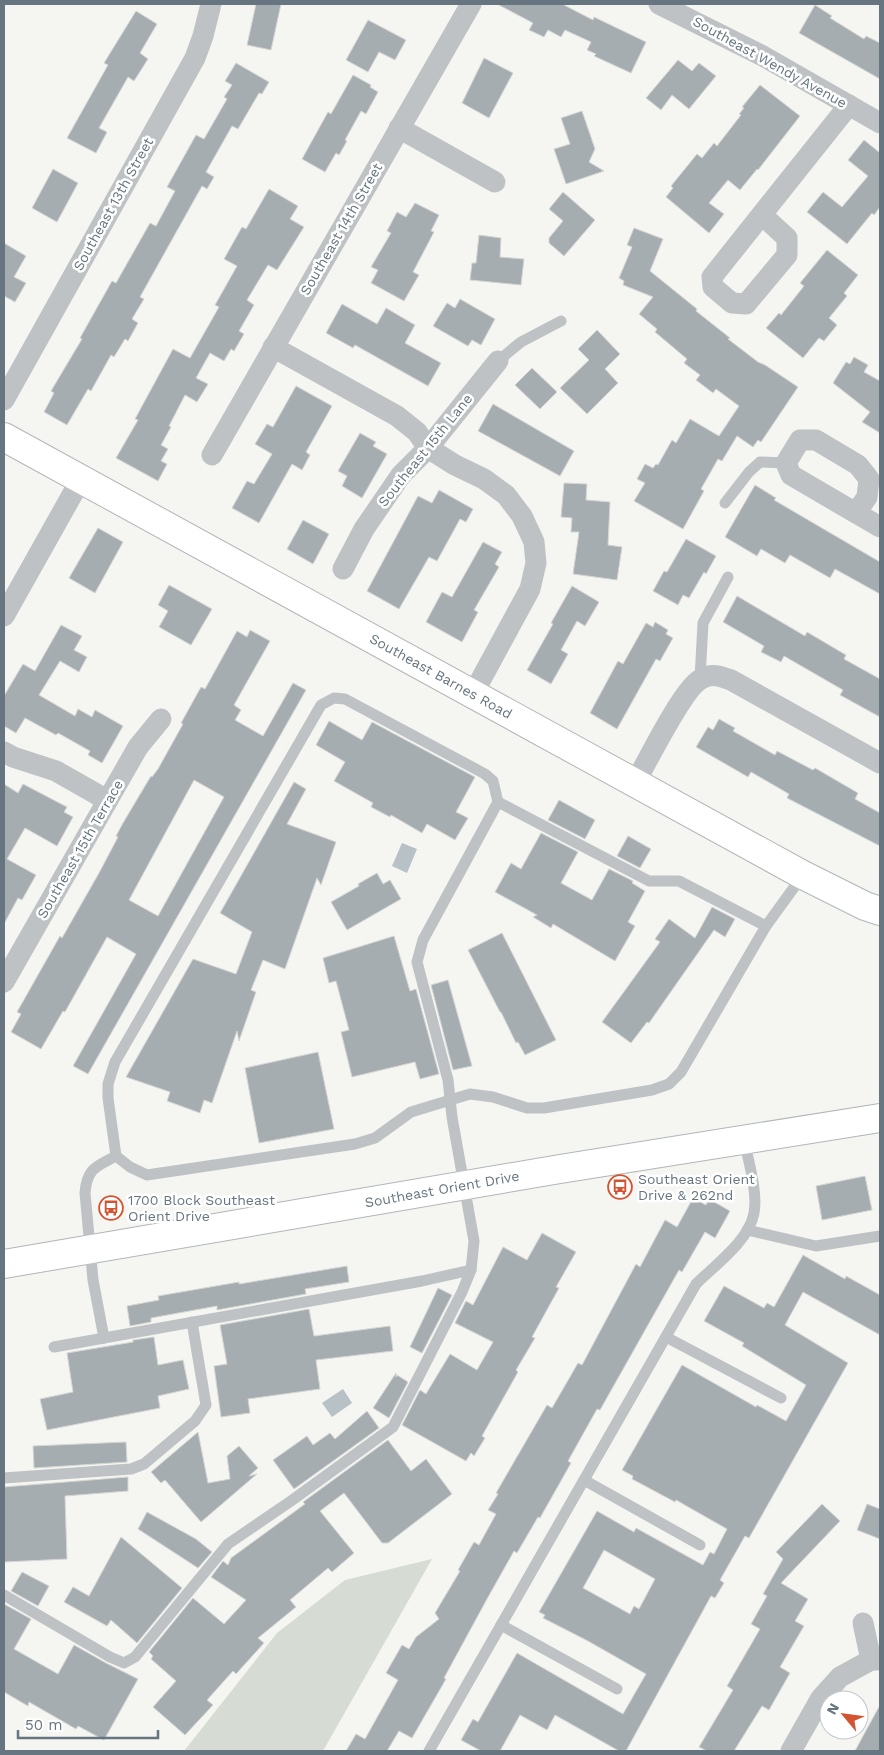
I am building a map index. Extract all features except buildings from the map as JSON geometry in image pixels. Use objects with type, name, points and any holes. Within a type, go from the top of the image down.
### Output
[{"type":"street","name":"Southeast 13th Street","points":[[4,400],[195,58],[211,4]]},
{"type":"street","name":"Southeast 14th Street","points":[[212,455],[471,4]]},
{"type":"street","name":"Southeast Wendy Avenue","points":[[669,6],[763,56],[880,123]]},
{"type":"street","points":[[762,215],[849,105]]},
{"type":"street","points":[[399,128],[495,182]]},
{"type":"street","points":[[273,347],[397,416],[417,432],[428,448],[455,465],[484,479],[506,495],[522,516],[534,542],[536,563],[530,589],[473,694]]},
{"type":"street","name":"Southeast 15th Lane","points":[[343,570],[364,529],[401,475],[428,448],[498,361]]},
{"type":"street","name":"Southeast Barnes Road","points":[[4,437],[803,875],[865,906],[880,911]]},
{"type":"street","points":[[856,513],[867,497],[869,479],[858,465],[816,440],[800,440],[786,463],[791,475],[856,513],[880,527]]},
{"type":"street","points":[[4,616],[81,479]]},
{"type":"street","points":[[635,783],[685,693],[700,679],[717,675],[731,680],[880,763]]},
{"type":"street","name":"Southeast 15th Terrace","points":[[7,970],[138,746],[161,719]]},
{"type":"street","points":[[4,752],[13,757],[56,771],[107,800]]},
{"type":"street","name":"Southeast Orient Drive","points":[[4,1264],[744,1139],[880,1118]]},
{"type":"street","points":[[791,1751],[821,1698],[840,1677],[876,1660],[863,1623]]},
{"type":"lane","points":[[498,361],[522,342],[561,320]]},
{"type":"lane","points":[[725,503],[749,472],[760,462],[786,463]]},
{"type":"lane","points":[[700,679],[703,622],[728,578]]},
{"type":"lane","points":[[4,1595],[110,1657],[124,1663],[135,1658],[228,1544],[393,1427],[462,1292],[471,1270],[474,1241],[464,1186],[450,1099],[448,1080],[417,962],[423,940],[498,802],[493,782],[485,774],[345,699],[334,698],[321,705],[114,1062],[108,1084],[108,1098],[116,1156],[130,1167],[147,1175],[355,1144],[375,1138],[411,1112],[450,1099],[470,1094],[493,1097],[527,1108],[544,1108],[652,1090],[669,1084],[681,1072],[696,1049],[766,926],[803,875]]},
{"type":"lane","points":[[498,802],[649,881],[680,881],[766,926]]},
{"type":"lane","points":[[429,1751],[696,1284],[730,1253],[746,1230],[754,1213],[754,1192],[744,1139]]},
{"type":"lane","points":[[104,1338],[93,1280],[85,1194],[86,1180],[92,1169],[116,1156]]},
{"type":"lane","points":[[746,1230],[816,1246],[880,1236]]},
{"type":"lane","points":[[54,1347],[422,1281],[471,1270]]},
{"type":"lane","points":[[4,1478],[131,1469],[144,1464],[195,1421],[206,1405],[192,1322]]},
{"type":"lane","points":[[666,1337],[781,1398]]},
{"type":"lane","points":[[584,1480],[700,1545]]},
{"type":"lane","points":[[501,1625],[617,1689]]},
{"type":"shaded area","points":[[402,843],[417,849],[407,873],[392,866]]},
{"type":"shaded area","points":[[343,1389],[352,1403],[332,1417],[322,1403]]},
{"type":"shaded area","points":[[432,1559],[323,1751],[184,1751],[277,1633],[345,1580]]},
{"type":"place","name":"Southeast Orient Drive & 262nd","points":[[620,1187]]},
{"type":"place","name":"1700 Block Southeast Orient Drive","points":[[111,1208]]}]
